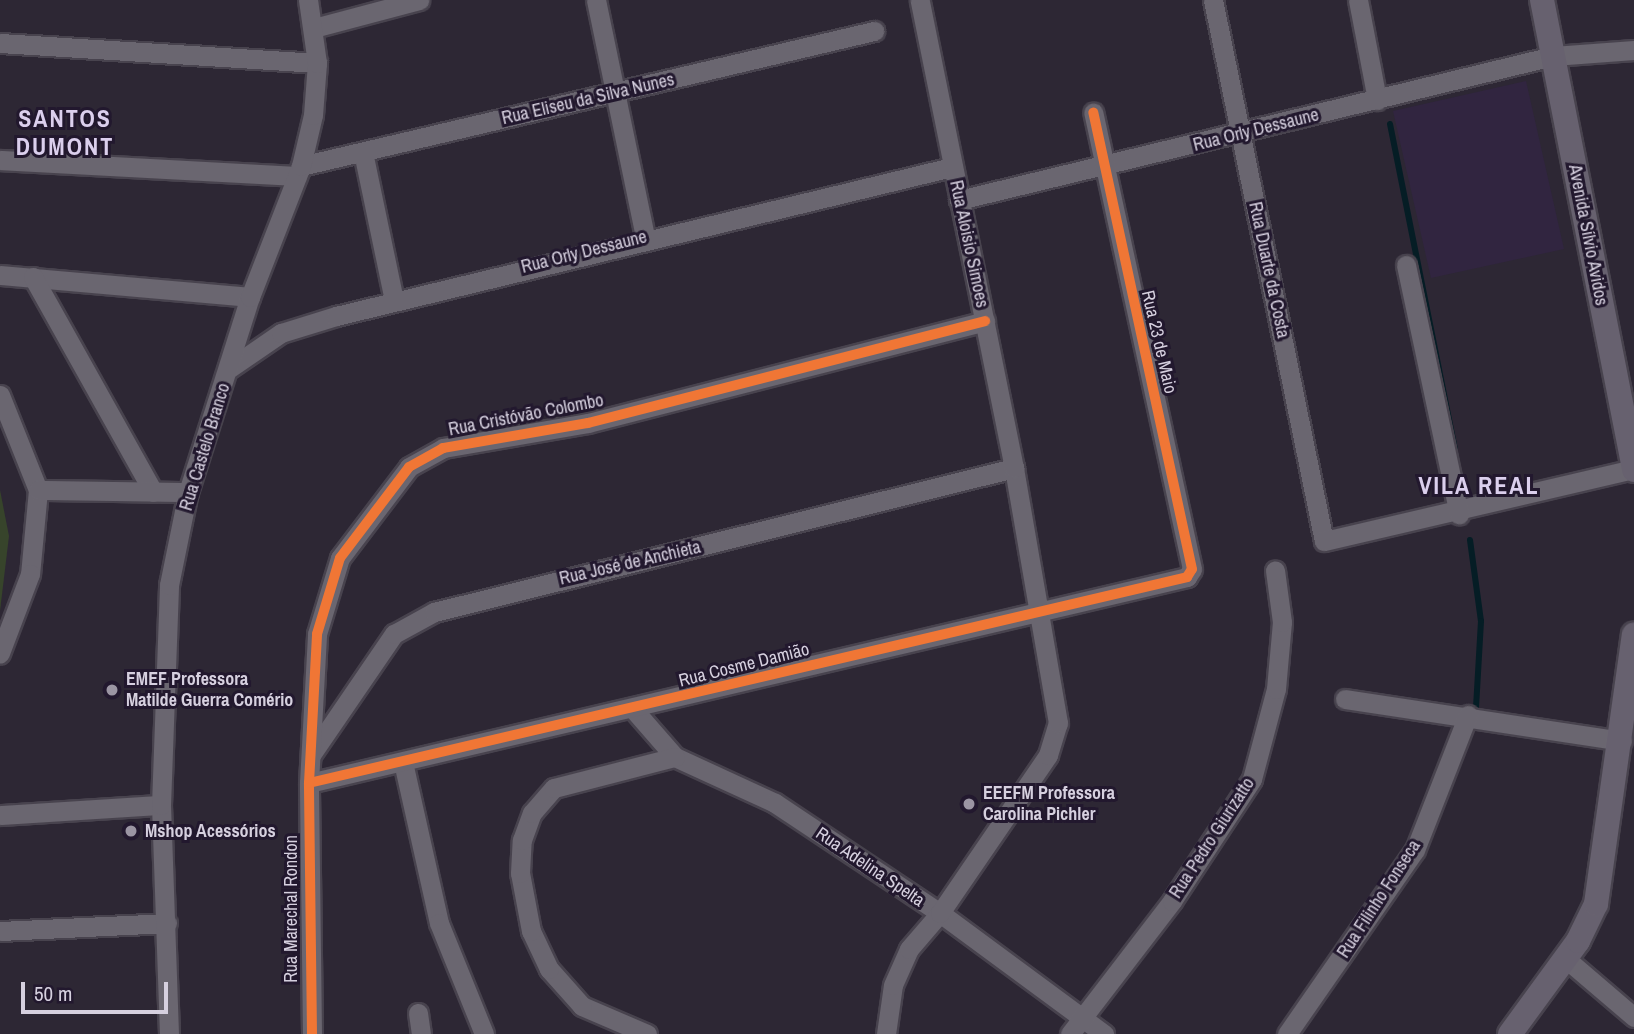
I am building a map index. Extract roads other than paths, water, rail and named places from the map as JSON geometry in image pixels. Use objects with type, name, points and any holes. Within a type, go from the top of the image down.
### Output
[{"type":"main road","name":"Avenida Sílvio Avidos","points":[[1542,0],[1634,470]]},
{"type":"main road","points":[[1510,1034],[1588,922],[1602,885],[1634,635]]},
{"type":"street","name":"Rua Castelo Branco","points":[[169,1034],[161,805],[169,585],[188,492],[250,298],[299,171],[313,115],[317,63],[308,0]]},
{"type":"street","points":[[314,28],[419,0]]},
{"type":"street","points":[[596,0],[645,237]]},
{"type":"street","name":"Rua Aloisio Simoes","points":[[886,1034],[898,970],[940,913],[1055,739],[1059,703],[920,0]]},
{"type":"street","name":"Rua Duarte da Costa","points":[[1213,0],[1324,541],[1459,514]]},
{"type":"street","points":[[1358,0],[1377,100]]},
{"type":"street","name":"Rua Eliseu da Silva Nunes","points":[[0,160],[299,171],[363,152],[874,31]]},
{"type":"street","points":[[0,43],[317,63]]},
{"type":"street","name":"Rua Orly Dessaune","points":[[958,200],[1241,135],[1553,56],[1634,50]]},
{"type":"street","name":"Rua 23 de Maio","points":[[1093,113],[1101,167],[1192,569],[1187,577]]},
{"type":"street","points":[[363,152],[394,300]]},
{"type":"street","name":"Rua Orly Dessaune","points":[[229,369],[281,332],[394,300],[645,237],[952,167]]},
{"type":"street","points":[[1406,265],[1459,514],[1634,470]]},
{"type":"street","points":[[0,275],[250,298]]},
{"type":"street","points":[[33,277],[153,492]]},
{"type":"street","name":"Rua Cristóvão Colombo","points":[[309,783],[317,634],[340,558],[409,467],[424,456],[477,440],[587,423],[985,321]]},
{"type":"street","points":[[0,396],[38,490],[30,574],[0,653]]},
{"type":"street","name":"Rua José de Anchieta","points":[[311,755],[377,654],[394,634],[424,616],[457,603],[1014,468]]},
{"type":"street","points":[[38,490],[188,492]]},
{"type":"street","name":"Rua Pedro Giurizatto","points":[[1070,1034],[1172,901],[1252,779],[1276,689],[1282,622],[1275,570]]},
{"type":"street","name":"Rua Cosme Damião","points":[[309,783],[634,710],[1187,577]]},
{"type":"street","points":[[1345,699],[1468,715],[1622,741]]},
{"type":"street","name":"Rua Adelina Spelta","points":[[634,710],[675,757],[759,793],[940,913],[1104,1034]]},
{"type":"street","name":"Rua Filinho Fonseca","points":[[1287,1034],[1415,850],[1468,715]]},
{"type":"street","points":[[647,1034],[582,1006],[549,969],[531,931],[520,873],[522,840],[531,813],[554,788],[675,757]]},
{"type":"street","points":[[403,762],[439,923],[484,1034]]},
{"type":"street","name":"Rua Marechal Rondon","points":[[309,783],[312,1034]]},
{"type":"street","points":[[0,815],[161,805]]},
{"type":"street","points":[[0,931],[167,923]]},
{"type":"street","points":[[1565,958],[1634,1017]]},
{"type":"street","points":[[418,1013],[421,1034]]},
{"type":"waterway","points":[[1390,124],[1455,449]]},
{"type":"waterway","points":[[1470,540],[1481,621],[1476,709]]},
{"type":"place","name":"EMEF Professora Matilde Guerra Comério","points":[[112,690]]},
{"type":"place","name":"EEEFM Professora Carolina Pichler","points":[[969,804]]},
{"type":"place","name":"Mshop Acessórios","points":[[131,831]]},
{"type":"district","name":"SANTOS DUMONT","points":[[65,133]]},
{"type":"district","name":"VILA REAL","points":[[1479,486]]}]
